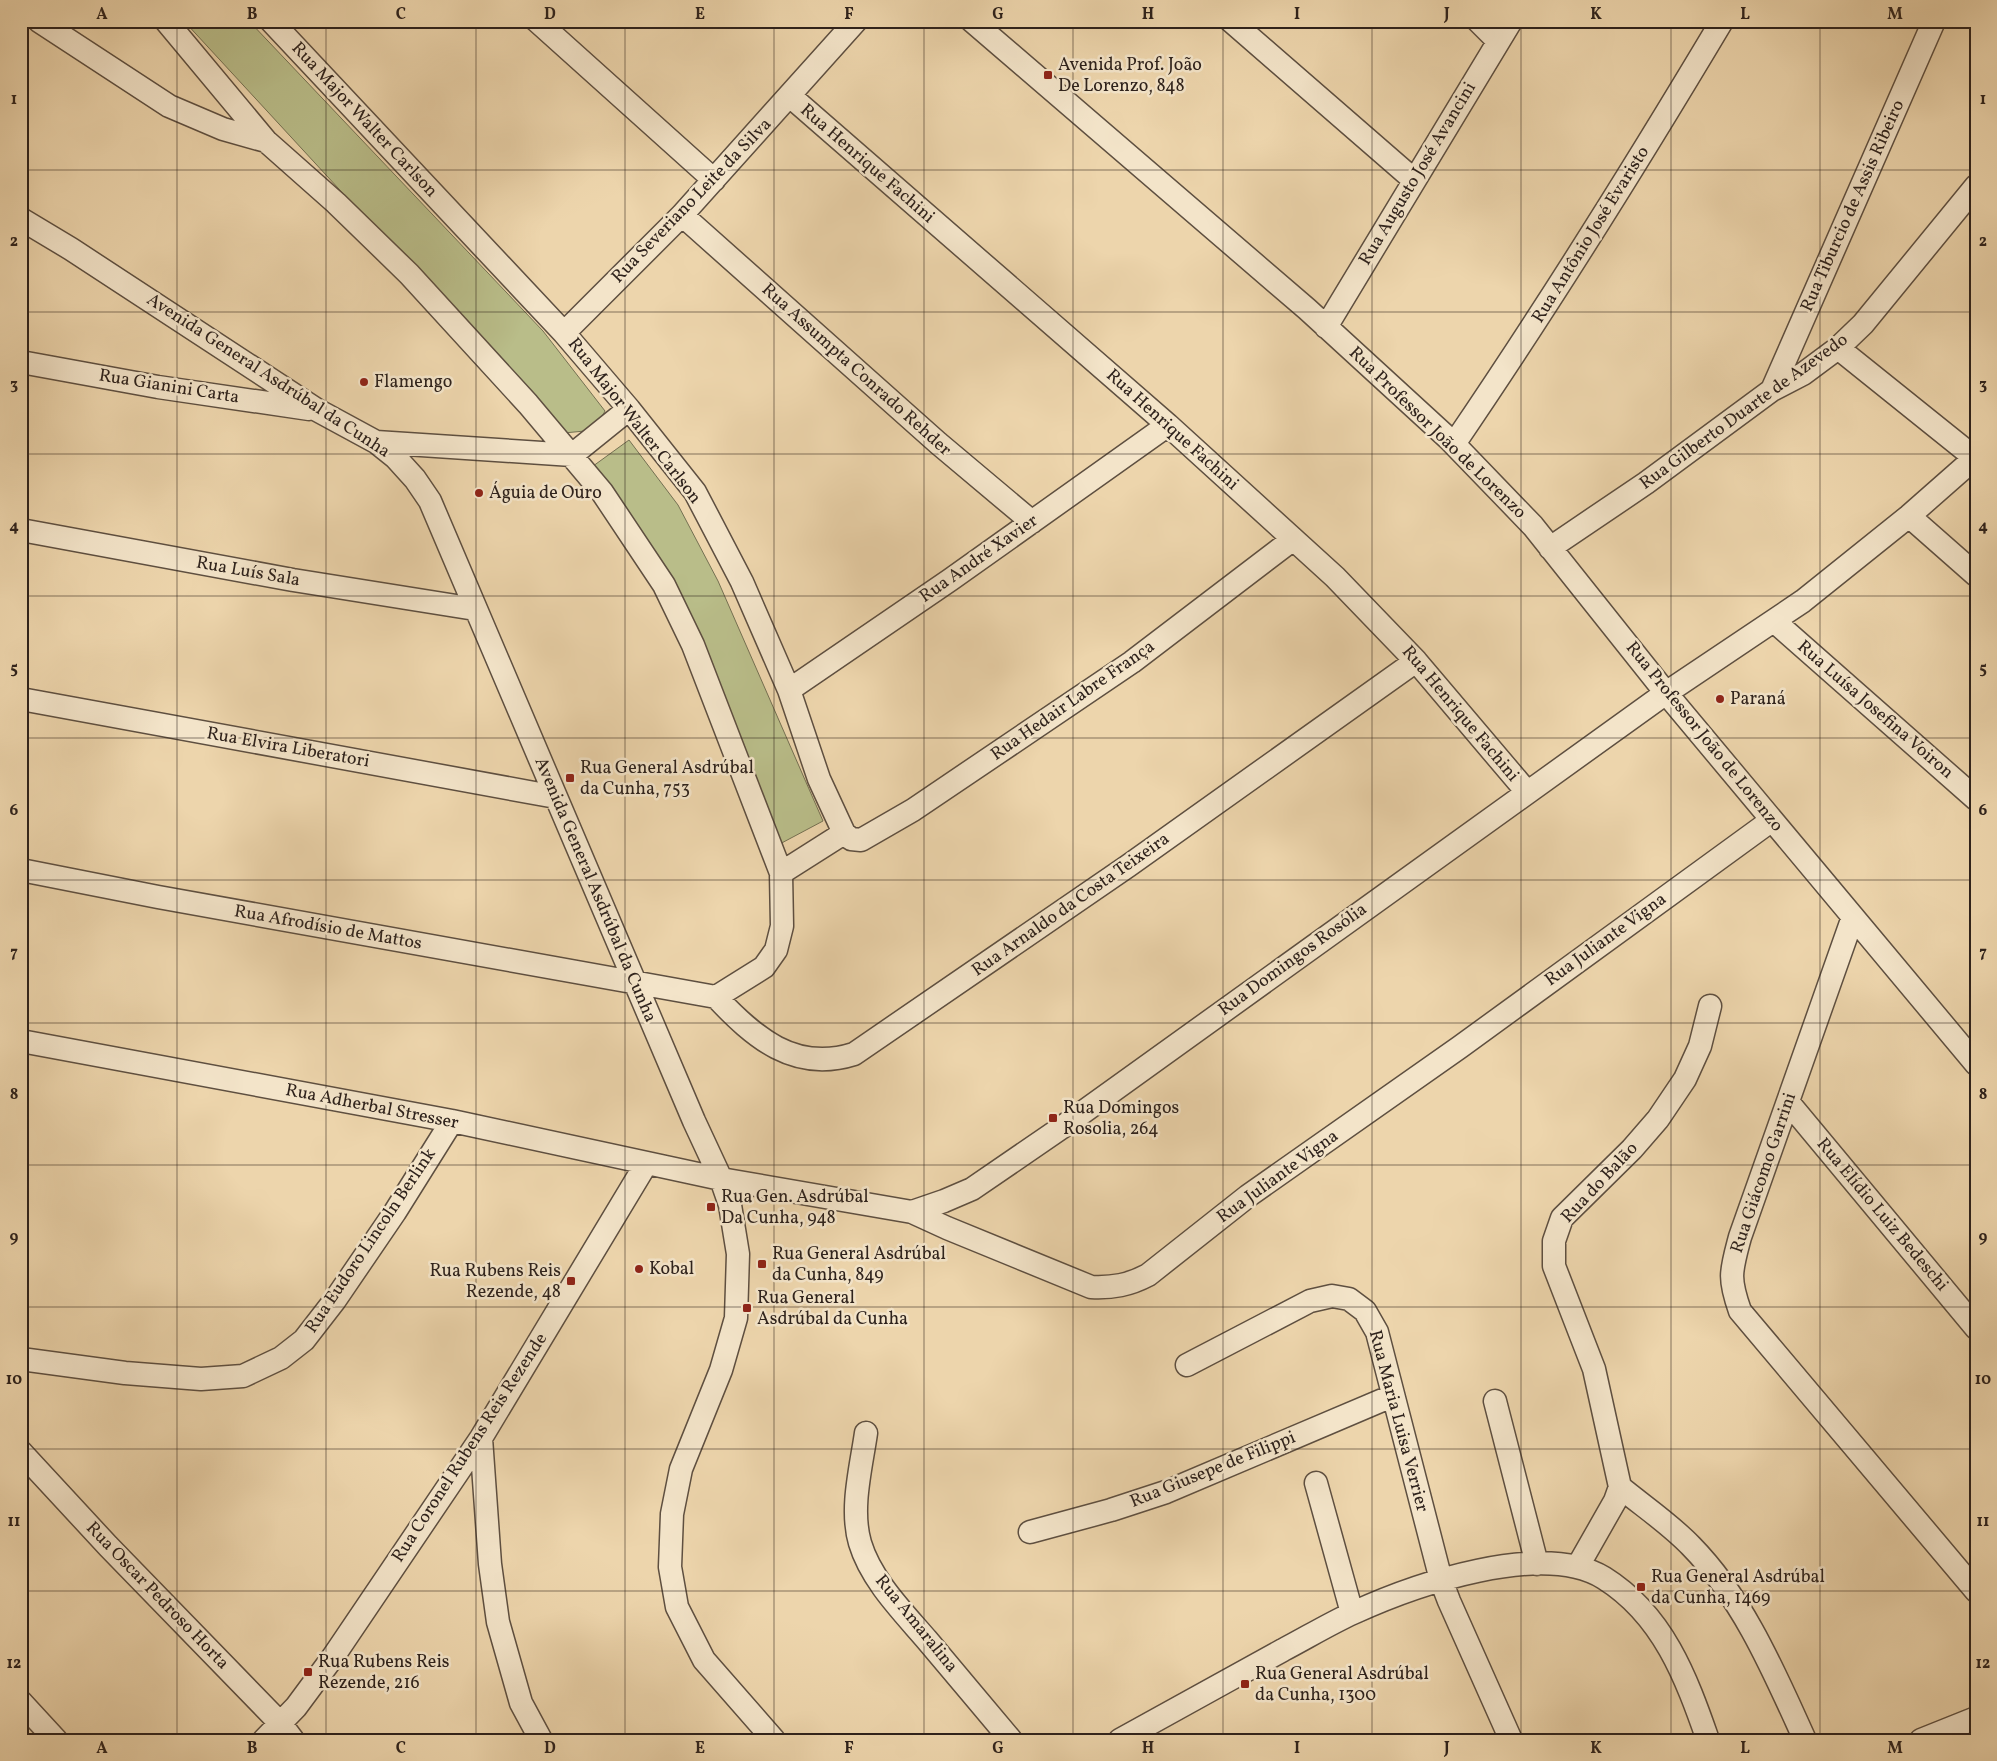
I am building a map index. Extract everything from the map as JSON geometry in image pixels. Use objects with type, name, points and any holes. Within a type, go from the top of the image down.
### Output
[{"type":"street","points":[[39,21],[169,106],[223,130],[266,141]]},
{"type":"street","points":[[166,21],[266,141],[336,203],[408,274],[572,455],[602,492],[664,585],[693,645],[781,873],[782,926],[776,950],[764,967],[716,997],[636,984]]},
{"type":"street","name":"Rua Major Walter Carlson","points":[[271,21],[564,333],[629,409],[694,492],[742,582],[789,690],[819,779],[844,833]]},
{"type":"street","points":[[537,21],[714,180]]},
{"type":"street","name":"Rua Severiano Leite da Silva","points":[[564,333],[682,215],[856,21]]},
{"type":"street","name":"Rua Professor João de Lorenzo","points":[[972,21],[1326,327],[1454,444],[1533,526],[1666,693],[1976,1064]]},
{"type":"street","points":[[1231,21],[1414,180]]},
{"type":"street","points":[[1478,21],[1498,40]]},
{"type":"street","name":"Rua Augusto José Avancini","points":[[1326,327],[1511,21]]},
{"type":"street","name":"Rua Antônio José Evaristo","points":[[1454,444],[1556,292],[1636,166],[1722,21]]},
{"type":"street","name":"Rua Tiburcio de Assis Ribeiro","points":[[1772,390],[1934,21]]},
{"type":"street","name":"Rua Henrique Fachini","points":[[790,96],[1168,425],[1292,540],[1335,577],[1416,661],[1526,792]]},
{"type":"street","name":"Rua Gilberto Duarte de Azevedo","points":[[1550,548],[1646,483],[1772,390],[1803,374],[1838,348],[1870,316],[1976,186]]},
{"type":"street","name":"Rua Assumpta Conrado Rehder","points":[[682,215],[938,443],[1032,522]]},
{"type":"street","name":"Avenida General Asdrúbal da Cunha","points":[[21,219],[71,249],[317,410],[376,442],[396,458],[415,479],[430,501],[636,984],[722,1179],[730,1205],[738,1254],[736,1318],[721,1370],[681,1469],[672,1514],[670,1567],[677,1607],[704,1660],[774,1740]]},
{"type":"street","points":[[1838,348],[1976,458]]},
{"type":"street","name":"Rua Gianini Carta","points":[[21,362],[158,387],[317,410]]},
{"type":"street","points":[[376,442],[572,455],[629,409]]},
{"type":"street","name":"Rua André Xavier","points":[[789,690],[950,580],[1168,425]]},
{"type":"street","name":"Rua Domingos Rosólia","points":[[912,1212],[951,1198],[996,1173],[1526,792],[1666,693],[1803,601],[1909,516],[1976,458]]},
{"type":"street","points":[[1909,516],[1976,575]]},
{"type":"street","name":"Rua Luís Sala","points":[[21,530],[293,580],[475,609]]},
{"type":"street","name":"Rua Hedair Labre França","points":[[844,833],[851,839],[861,840],[913,810],[1132,662],[1292,540]]},
{"type":"street","name":"Rua Luísa Josefina Voiron","points":[[1774,621],[1976,799]]},
{"type":"street","name":"Rua Arnaldo da Costa Teixeira","points":[[716,997],[746,1029],[761,1040],[783,1051],[820,1060],[836,1060],[854,1054],[1128,866],[1416,661]]},
{"type":"street","name":"Rua Elvira Liberatori","points":[[21,699],[556,797]]},
{"type":"street","name":"Rua Juliante Vigna","points":[[722,1179],[912,1212],[1092,1287],[1108,1288],[1130,1284],[1148,1275],[1248,1196],[1460,1046],[1772,820]]},
{"type":"street","points":[[781,873],[844,833]]},
{"type":"street","name":"Rua Afrodísio de Mattos","points":[[21,870],[636,984]]},
{"type":"street","name":"Rua Giácomo Garrini","points":[[1853,918],[1732,1264],[1731,1285],[1740,1312],[1976,1591]]},
{"type":"street","name":"Rua do Balão","points":[[1620,1487],[1594,1369],[1554,1266],[1554,1240],[1562,1218],[1632,1149],[1658,1119],[1685,1079],[1700,1046],[1710,1006]]},
{"type":"street","name":"Rua Adherbal Stresser","points":[[21,1041],[452,1122],[722,1179]]},
{"type":"street","name":"Rua Elídio Luiz Bedeschi","points":[[1788,1102],[1976,1328]]},
{"type":"street","name":"Rua Eudoro Lincoln Berlink","points":[[21,1359],[124,1373],[201,1379],[243,1376],[281,1358],[304,1340],[335,1300],[395,1212],[452,1122]]},
{"type":"street","name":"Rua Coronel Rubens Reis Rezende","points":[[287,1732],[333,1657],[481,1438],[646,1164]]},
{"type":"street","name":"Rua Maria Luisa Verrier","points":[[1187,1365],[1310,1301],[1332,1296],[1349,1299],[1365,1311],[1377,1332],[1441,1580]]},
{"type":"street","name":"Rua Giusepe de Filippi","points":[[1030,1532],[1111,1510],[1166,1492],[1392,1396]]},
{"type":"street","points":[[1495,1401],[1537,1564]]},
{"type":"street","name":"Rua Amaralina","points":[[866,1433],[858,1492],[857,1521],[860,1543],[871,1567],[900,1608],[1010,1740]]},
{"type":"street","points":[[481,1438],[490,1564],[498,1622],[521,1703],[541,1740]]},
{"type":"street","name":"Rua Oscar Pedroso Horta","points":[[21,1452],[108,1546],[287,1732]]},
{"type":"street","points":[[1316,1483],[1352,1613]]},
{"type":"street","points":[[1578,1566],[1615,1500],[1620,1487],[1691,1546],[1726,1590],[1763,1647],[1805,1740]]},
{"type":"street","points":[[1120,1740],[1352,1613],[1441,1580],[1503,1566],[1537,1564],[1578,1566],[1603,1577],[1630,1596],[1657,1628],[1686,1678],[1708,1740]]},
{"type":"street","points":[[1441,1580],[1502,1736]]},
{"type":"street","points":[[21,1702],[56,1740]]},
{"type":"street","points":[[1921,1740],[1976,1718]]},
{"type":"street","points":[[264,1740],[287,1732]]},
{"type":"green space","points":[[184,21],[249,21],[543,331],[605,411],[595,430],[564,433]]},
{"type":"green space","points":[[629,440],[678,505],[718,581],[823,821],[776,846],[666,568],[589,469]]},
{"type":"place","name":"Avenida Prof. João De Lorenzo, 848","points":[[1048,75]]},
{"type":"place","name":"Flamengo","points":[[364,382]]},
{"type":"place","name":"Águia de Ouro","points":[[479,493]]},
{"type":"place","name":"Paraná","points":[[1720,699]]},
{"type":"place","name":"Rua General Asdrúbal da Cunha, 753","points":[[570,778]]},
{"type":"place","name":"Rua Domingos Rosolia, 264","points":[[1053,1118]]},
{"type":"place","name":"Rua Gen. Asdrúbal Da Cunha, 948","points":[[711,1207]]},
{"type":"place","name":"Rua General Asdrúbal da Cunha, 849","points":[[762,1264]]},
{"type":"place","name":"Kobal","points":[[639,1269]]},
{"type":"place","name":"Rua Rubens Reis Rezende, 48","points":[[571,1281]]},
{"type":"place","name":"Rua General Asdrúbal da Cunha","points":[[747,1308]]},
{"type":"place","name":"Rua General Asdrúbal da Cunha, 1469","points":[[1641,1587]]},
{"type":"place","name":"Rua Rubens Reis Rezende, 216","points":[[308,1672]]},
{"type":"place","name":"Rua General Asdrúbal da Cunha, 1300","points":[[1245,1684]]}]
